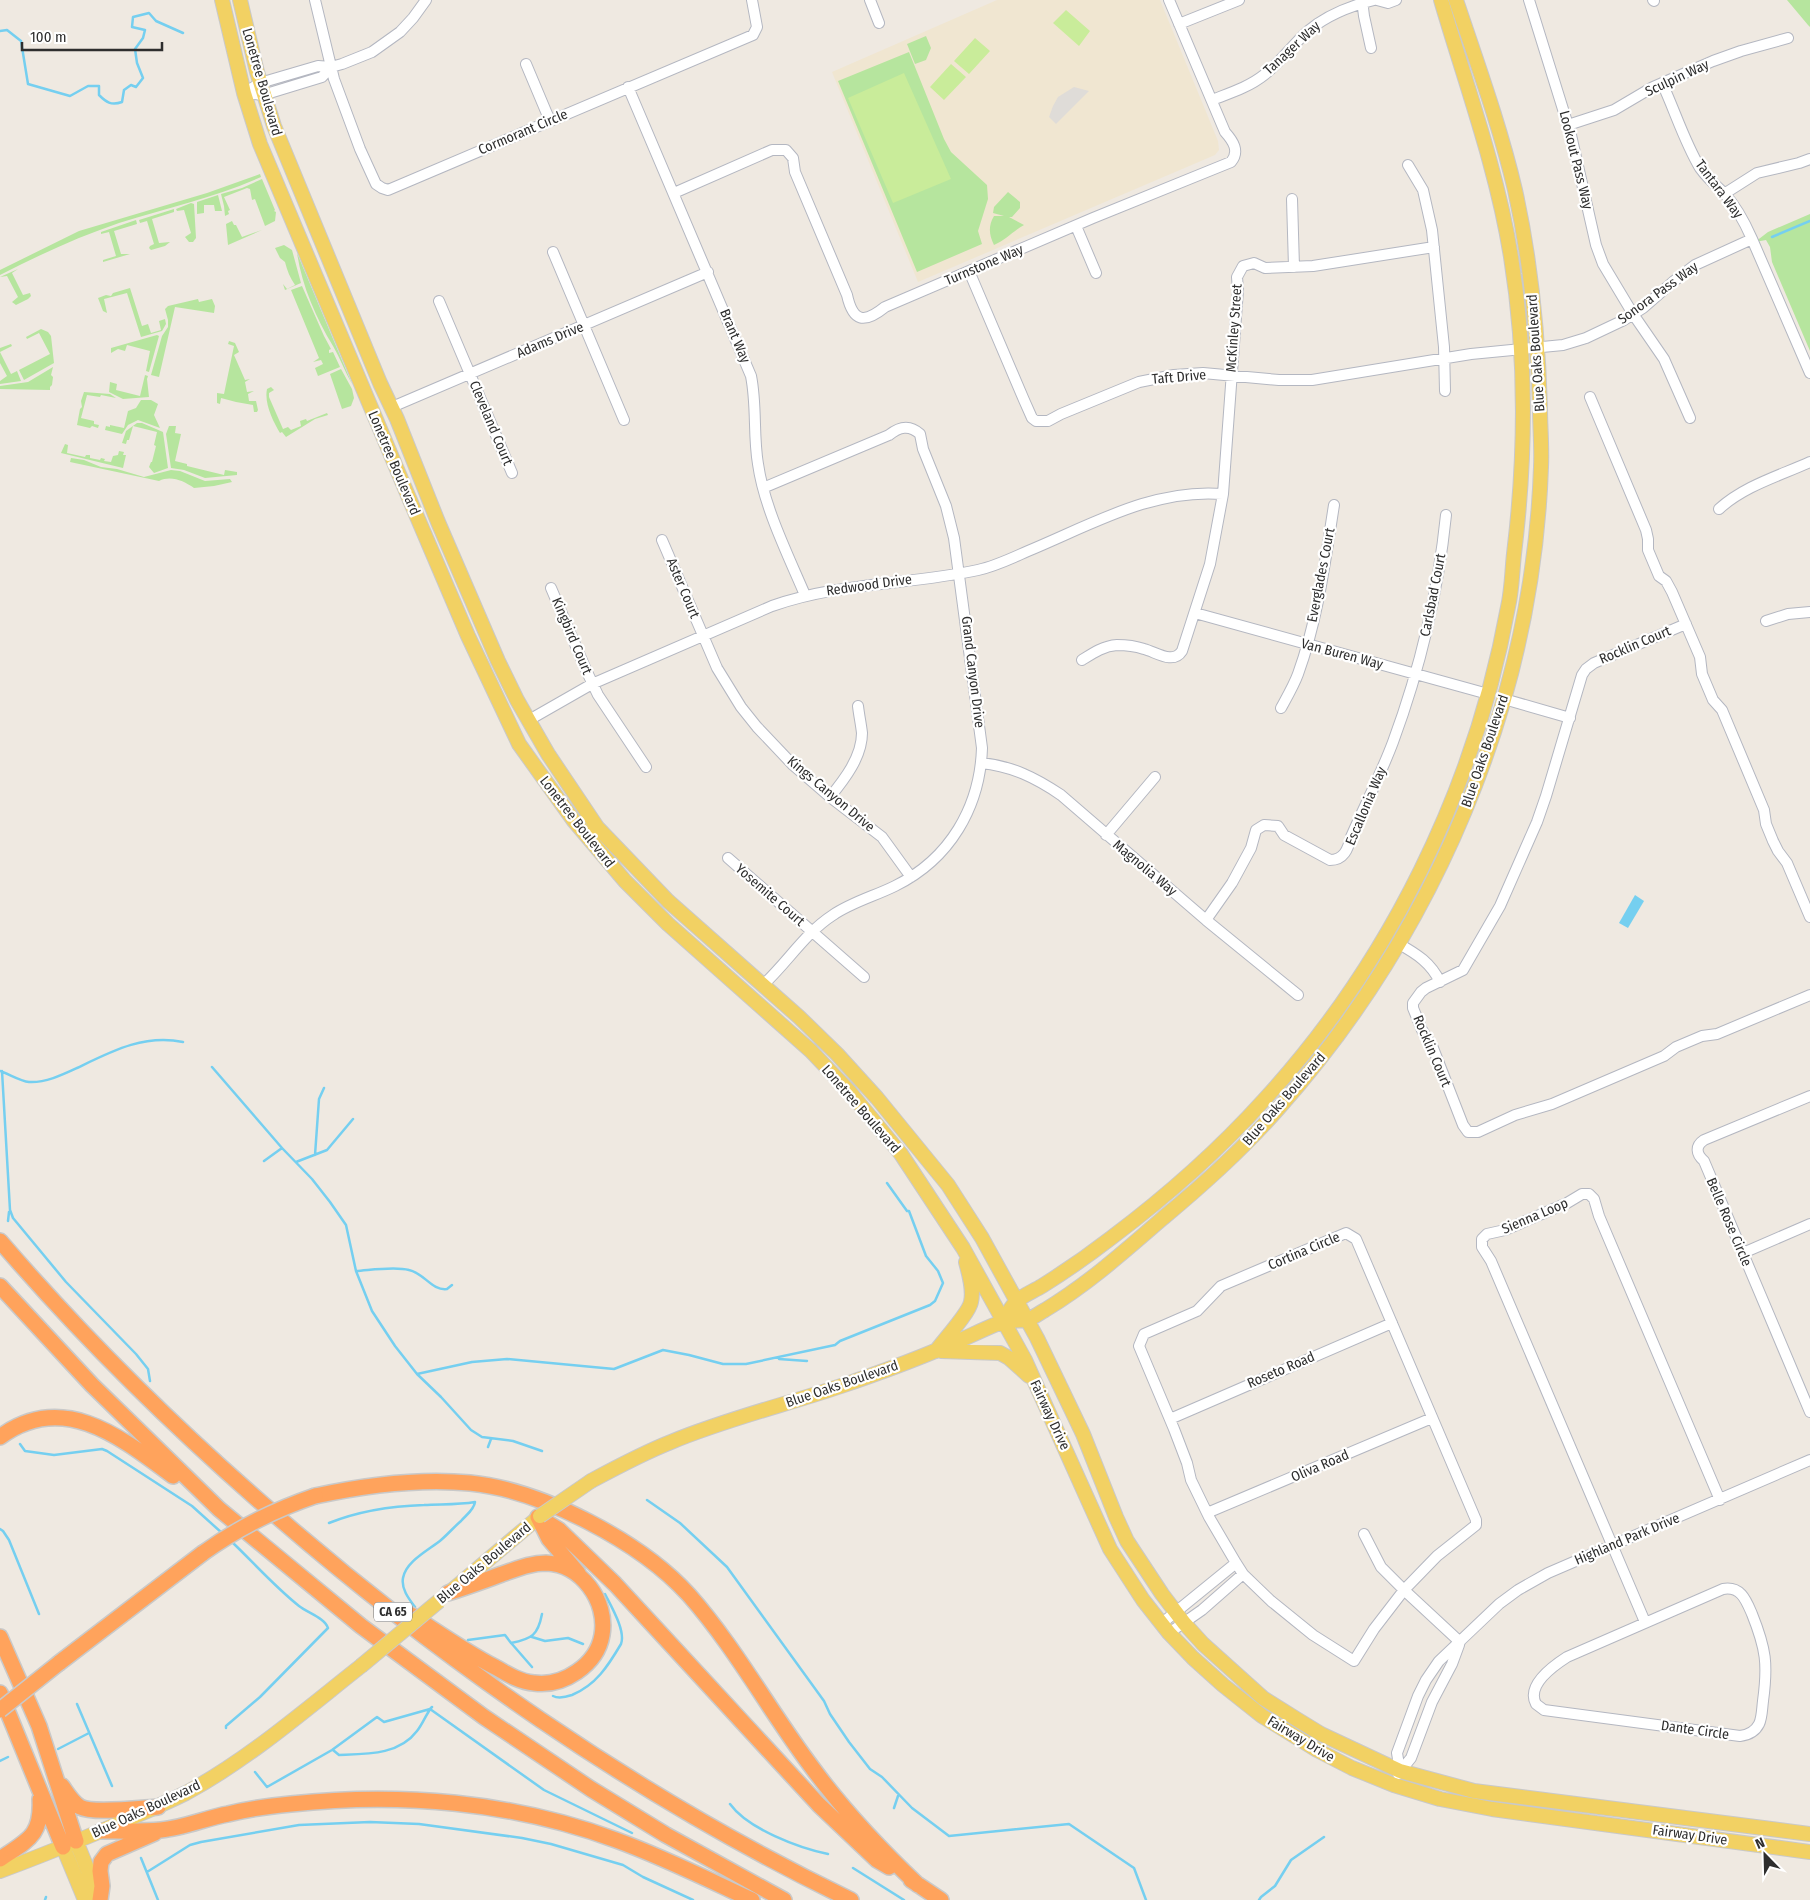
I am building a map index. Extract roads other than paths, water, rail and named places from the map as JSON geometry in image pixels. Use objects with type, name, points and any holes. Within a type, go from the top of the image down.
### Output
[{"type":"highway","name":"CA 65","points":[[0,1241],[94,1343],[152,1402],[228,1473],[338,1568],[434,1644],[568,1738],[685,1810],[747,1846],[851,1900]]},
{"type":"highway","name":"CA 65","points":[[0,1286],[92,1385],[219,1509],[361,1626],[491,1722],[591,1790],[666,1835],[784,1900]]},
{"type":"highway","points":[[0,1437],[22,1424],[42,1419],[58,1417],[92,1424],[130,1444],[219,1509]]},
{"type":"highway","points":[[0,1710],[203,1553],[256,1519],[285,1506],[315,1496],[370,1485],[471,1483],[532,1498],[570,1514],[618,1538],[665,1571],[706,1615],[833,1795],[880,1849],[918,1885]]},
{"type":"highway","points":[[338,1568],[478,1658],[511,1676],[533,1683],[551,1684],[567,1678],[585,1667],[595,1652],[602,1636],[602,1619],[598,1601],[592,1589],[549,1539],[539,1517]]},
{"type":"highway","points":[[539,1517],[559,1530],[615,1584],[840,1826],[877,1860],[941,1900]]},
{"type":"highway","points":[[443,1597],[530,1564],[548,1563],[569,1569],[582,1578]]},
{"type":"highway","points":[[0,1637],[39,1726],[56,1778],[70,1844]]},
{"type":"highway","points":[[0,1693],[39,1790],[70,1844]]},
{"type":"highway","points":[[56,1778],[81,1808],[94,1810],[158,1807]]},
{"type":"highway","points":[[0,1859],[26,1842],[38,1827],[41,1816],[39,1790]]},
{"type":"highway","points":[[100,1900],[102,1886],[101,1862],[106,1854],[163,1830],[228,1814],[291,1804],[355,1799],[412,1800],[464,1804],[516,1812],[560,1822],[598,1834],[668,1861],[752,1900]]},
{"type":"highway","points":[[101,1831],[163,1830]]},
{"type":"main road","name":"Lonetree Boulevard","points":[[222,0],[244,92],[260,144],[468,636],[511,730],[574,821],[614,870],[668,924],[811,1051],[879,1126],[901,1154],[963,1248],[1004,1320]]},
{"type":"main road","name":"Lonetree Boulevard","points":[[240,0],[262,89],[274,126],[392,407],[438,522],[498,661],[548,754],[598,828],[668,900],[799,1016],[843,1060],[877,1098],[937,1171],[982,1238],[1027,1320]]},
{"type":"main road","name":"Blue Oaks Boulevard","points":[[1004,1320],[1017,1301],[1096,1249],[1140,1216],[1184,1179],[1248,1118],[1313,1042],[1368,964],[1386,935],[1423,865],[1460,778],[1488,694],[1509,603],[1520,511],[1524,418],[1521,349],[1511,258],[1498,192],[1477,114],[1441,0]]},
{"type":"main road","name":"Blue Oaks Boulevard","points":[[0,1871],[158,1807],[187,1792],[227,1767],[272,1736],[361,1666],[539,1517],[591,1481],[634,1458],[676,1440],[841,1386],[936,1351],[1004,1320],[1027,1320],[1066,1296],[1101,1270],[1195,1191],[1259,1130],[1341,1032],[1399,944],[1433,881],[1457,830],[1490,746],[1504,699],[1526,606],[1538,511],[1542,464],[1538,348],[1532,294],[1514,189],[1489,100],[1456,0]]},
{"type":"main road","name":"Lonetree Boulevard","points":[[295,227],[303,226],[321,267],[335,273]]},
{"type":"main road","points":[[374,414],[392,407]]},
{"type":"main road","points":[[1488,694],[1504,699]]},
{"type":"main road","points":[[511,730],[529,720]]},
{"type":"main road","points":[[752,998],[763,985]]},
{"type":"main road","points":[[936,1351],[966,1312],[972,1301],[972,1288],[963,1248]]},
{"type":"main road","name":"Fairway Drive","points":[[1004,1320],[1061,1437],[1106,1541],[1130,1581],[1165,1629],[1222,1685],[1262,1716],[1317,1750],[1352,1768],[1394,1785],[1440,1799],[1492,1809],[1810,1852]]},
{"type":"main road","name":"Fairway Drive","points":[[1027,1320],[1083,1434],[1121,1528],[1143,1566],[1180,1617],[1219,1660],[1263,1698],[1321,1734],[1400,1771],[1474,1791],[1810,1834]]},
{"type":"main road","points":[[936,1351],[1000,1354],[1010,1358],[1034,1380]]},
{"type":"main road","points":[[1577,1821],[1590,1815],[1674,1825],[1713,1822]]},
{"type":"main road","points":[[70,1844],[85,1900]]},
{"type":"main road","points":[[70,1844],[100,1900]]},
{"type":"street","points":[[315,0],[331,67]]},
{"type":"street","points":[[244,92],[322,77],[331,67],[356,59],[387,42],[413,18],[426,0]]},
{"type":"street","name":"Cormorant Circle","points":[[331,67],[354,132],[374,180],[378,186],[385,190],[393,189],[753,35],[757,26],[752,0]]},
{"type":"street","points":[[870,0],[879,24]]},
{"type":"street","name":"Turnstone Way","points":[[674,193],[772,150],[786,150],[793,158],[795,172],[847,295],[850,308],[855,316],[862,318],[870,317],[885,307],[1231,162],[1235,157],[1234,145],[1225,132],[1169,0]]},
{"type":"street","points":[[1179,24],[1240,0]]},
{"type":"street","name":"Tanager Way","points":[[1212,100],[1248,85],[1276,66],[1307,32],[1331,15],[1362,1],[1388,2],[1396,0]]},
{"type":"street","name":"Lookout Pass Way","points":[[1529,0],[1568,124],[1596,246],[1610,278],[1664,359],[1690,418]]},
{"type":"street","points":[[1362,1],[1371,48]]},
{"type":"street","name":"Sculpin Way","points":[[1568,124],[1614,110],[1662,83],[1727,55],[1788,38]]},
{"type":"street","points":[[526,64],[550,121]]},
{"type":"street","name":"Tantara Way","points":[[1662,83],[1699,166],[1738,212],[1752,239]]},
{"type":"street","name":"Brant Way","points":[[628,87],[751,376],[756,415],[758,465],[763,488],[805,595]]},
{"type":"street","points":[[1724,194],[1758,173],[1799,163],[1810,158]]},
{"type":"street","points":[[1408,165],[1424,190],[1434,247],[1444,358],[1445,391]]},
{"type":"street","points":[[1292,198],[1294,267]]},
{"type":"street","points":[[1076,226],[1096,273]]},
{"type":"street","points":[[1752,239],[1810,373]]},
{"type":"street","name":"Sonora Pass Way","points":[[1521,349],[1563,345],[1586,338],[1633,314],[1685,272],[1710,257],[1752,239]]},
{"type":"street","name":"McKinley Street","points":[[1082,660],[1098,650],[1108,646],[1119,645],[1142,648],[1166,657],[1175,657],[1182,651],[1195,613],[1215,540],[1223,494],[1239,271],[1243,266],[1254,263],[1265,268],[1333,264],[1434,247]]},
{"type":"street","points":[[553,252],[624,420]]},
{"type":"street","name":"Taft Drive","points":[[969,271],[1032,418],[1036,421],[1048,421],[1149,379],[1188,373],[1279,380],[1312,380],[1444,358],[1521,349]]},
{"type":"street","name":"Adams Drive","points":[[392,407],[708,272]]},
{"type":"street","name":"Cleveland Court","points":[[439,301],[512,473]]},
{"type":"street","name":"Rocklin Court","points":[[1590,397],[1646,530],[1648,550],[1660,576],[1672,592],[1700,657],[1702,674],[1709,691],[1713,700],[1722,710],[1764,810],[1766,824],[1773,841],[1787,863],[1810,917]]},
{"type":"street","name":"Grand Canyon Drive","points":[[763,488],[889,435],[900,428],[912,429],[921,437],[923,449],[946,506],[954,538],[980,729],[982,763],[974,800],[960,827],[940,854],[911,877],[891,888],[843,908],[812,932],[763,985]]},
{"type":"street","points":[[1719,509],[1730,498],[1810,462]]},
{"type":"street","name":"Redwood Drive","points":[[529,720],[592,684],[772,606],[805,595],[960,573],[991,566],[1147,502],[1175,495],[1223,494]]},
{"type":"street","name":"Everglades Court","points":[[1281,708],[1298,675],[1307,644],[1319,596],[1334,505]]},
{"type":"street","name":"Carlsbad Court","points":[[1415,675],[1434,600],[1446,515]]},
{"type":"street","name":"Aster Court","points":[[662,540],[703,636]]},
{"type":"street","name":"Kingbird Court","points":[[551,588],[592,684],[646,767]]},
{"type":"street","points":[[1766,621],[1788,614],[1810,612]]},
{"type":"street","name":"Van Buren Way","points":[[1195,613],[1488,694]]},
{"type":"street","name":"Rocklin Court","points":[[1686,624],[1591,664],[1582,675],[1550,786],[1537,822],[1500,906],[1463,970],[1421,992],[1413,1008],[1422,1030],[1433,1048],[1463,1125],[1468,1132],[1478,1132],[1515,1115],[1552,1104],[1664,1056],[1676,1047],[1702,1036],[1717,1034],[1810,995]]},
{"type":"street","name":"Kings Canyon Drive","points":[[703,636],[723,680],[757,727],[793,765],[830,797],[878,833],[911,877]]},
{"type":"street","name":"Escallonia Way","points":[[1206,920],[1232,883],[1251,848],[1256,830],[1264,825],[1278,826],[1284,836],[1313,850],[1324,858],[1336,860],[1343,856],[1348,849],[1351,837],[1386,759],[1415,675]]},
{"type":"street","points":[[1504,699],[1570,718]]},
{"type":"street","points":[[830,797],[850,769],[858,751],[862,734],[858,706]]},
{"type":"street","name":"Magnolia Way","points":[[982,763],[1008,768],[1037,779],[1061,795],[1206,920],[1298,995]]},
{"type":"street","points":[[1106,835],[1155,777]]},
{"type":"street","name":"Yosemite Court","points":[[728,858],[864,977]]},
{"type":"street","points":[[1399,944],[1428,964],[1436,973],[1440,982]]},
{"type":"street","name":"Belle Rose Circle","points":[[1810,1096],[1704,1140],[1698,1146],[1698,1155],[1704,1162],[1810,1412]]},
{"type":"street","name":"Sienna Loop","points":[[1611,1546],[1491,1261],[1482,1247],[1482,1240],[1487,1234],[1505,1230],[1567,1203],[1582,1194],[1589,1194],[1594,1199],[1599,1216],[1720,1500]]},
{"type":"street","points":[[1742,1253],[1810,1224]]},
{"type":"street","name":"Cortina Circle","points":[[1346,1233],[1356,1240],[1432,1418],[1476,1520],[1476,1525],[1437,1556],[1404,1590],[1354,1661],[1313,1635],[1271,1601],[1243,1574],[1236,1564],[1191,1480],[1187,1463],[1170,1419],[1139,1346],[1144,1334],[1197,1311],[1221,1286],[1346,1233]]},
{"type":"street","name":"Roseto Road","points":[[1170,1419],[1392,1323]]},
{"type":"street","name":"Oliva Road","points":[[1207,1513],[1432,1418]]},
{"type":"street","name":"Highland Park Drive","points":[[1400,1771],[1397,1753],[1418,1696],[1426,1680],[1439,1661],[1494,1608],[1518,1590],[1548,1574],[1810,1460]]},
{"type":"street","points":[[1364,1534],[1381,1568],[1460,1642]]},
{"type":"street","points":[[1611,1546],[1645,1622]]},
{"type":"street","points":[[1165,1629],[1236,1564]]},
{"type":"street","points":[[1180,1617],[1202,1610],[1243,1574]]},
{"type":"street","name":"Dante Circle","points":[[1723,1589],[1734,1589],[1741,1593],[1760,1636],[1766,1656],[1763,1704],[1760,1721],[1755,1730],[1740,1736],[1544,1710],[1536,1704],[1533,1695],[1535,1688],[1540,1680],[1560,1662],[1578,1651],[1645,1622],[1723,1589]]},
{"type":"street","name":"Highland Park Drive","points":[[1394,1785],[1400,1771],[1410,1758],[1432,1702],[1452,1664],[1460,1642]]},
{"type":"water","points":[[1635,895],[1644,901],[1628,928],[1619,923]]},
{"type":"waterway","points":[[0,31],[7,30],[21,41],[28,84],[70,96],[88,86],[99,86],[99,95],[106,101],[115,104],[122,102],[124,90],[131,85],[136,87],[143,78],[137,63],[135,49],[143,38],[145,30],[132,27],[133,17],[149,13],[156,21],[183,33]]},
{"type":"waterway","points":[[1772,237],[1810,221]]},
{"type":"waterway","points":[[0,1071],[18,1079],[35,1082],[59,1076],[116,1050],[142,1042],[155,1040],[183,1042]]},
{"type":"waterway","points":[[212,1067],[282,1148],[312,1179],[346,1225],[356,1271],[372,1311],[395,1346],[417,1374],[471,1430],[482,1437],[513,1441],[542,1451]]},
{"type":"waterway","points":[[2,1071],[10,1210],[13,1218],[66,1282],[136,1354],[148,1369],[150,1381]]},
{"type":"waterway","points":[[315,1155],[319,1099],[324,1088]]},
{"type":"waterway","points":[[296,1162],[327,1150],[353,1119]]},
{"type":"waterway","points":[[264,1161],[282,1148]]},
{"type":"waterway","points":[[417,1374],[472,1362],[507,1359],[614,1369],[663,1350],[723,1364],[746,1364],[835,1345],[840,1341],[930,1305],[935,1301],[943,1283],[938,1271],[926,1256],[909,1211],[907,1211],[887,1183]]},
{"type":"waterway","points":[[8,1221],[9,1212]]},
{"type":"waterway","points":[[356,1271],[390,1268],[403,1269],[414,1272],[432,1285],[442,1289],[447,1289],[452,1285]]},
{"type":"waterway","points":[[779,1359],[807,1361]]},
{"type":"waterway","points":[[488,1447],[491,1439]]},
{"type":"waterway","points":[[20,1444],[25,1451],[54,1455],[102,1449],[107,1451],[192,1506],[222,1533]]},
{"type":"waterway","points":[[647,1500],[680,1523],[727,1567],[824,1701],[830,1714],[849,1742],[870,1769],[882,1777],[912,1808],[949,1836],[1069,1824],[1134,1868],[1146,1900]]},
{"type":"waterway","points":[[329,1523],[352,1515],[388,1508],[475,1502],[471,1510],[461,1521],[441,1540],[413,1561],[405,1572],[403,1586],[415,1607]]},
{"type":"waterway","points":[[0,1529],[9,1540],[39,1614]]},
{"type":"waterway","points":[[226,1728],[260,1697],[328,1628],[323,1621],[299,1606],[281,1591],[232,1542]]},
{"type":"waterway","points":[[553,1696],[560,1698],[570,1696],[588,1686],[601,1674],[621,1644],[620,1626],[605,1594]]},
{"type":"waterway","points":[[468,1640],[505,1635],[511,1643],[524,1640],[536,1631],[542,1614]]},
{"type":"waterway","points":[[532,1637],[545,1641],[568,1638],[583,1644]]},
{"type":"waterway","points":[[512,1644],[532,1667]]},
{"type":"waterway","points":[[77,1704],[112,1786]]},
{"type":"waterway","points":[[432,1707],[430,1709],[544,1790],[632,1833]]},
{"type":"waterway","points":[[255,1772],[267,1787],[332,1750],[377,1717],[384,1722],[430,1709]]},
{"type":"waterway","points":[[333,1750],[339,1755],[382,1752],[392,1749],[410,1739],[419,1729],[429,1711]]},
{"type":"waterway","points":[[58,1749],[89,1733]]},
{"type":"waterway","points":[[0,1761],[8,1757]]},
{"type":"waterway","points":[[894,1808],[898,1796]]},
{"type":"waterway","points":[[730,1804],[749,1822],[761,1829],[789,1842],[828,1854]]},
{"type":"waterway","points":[[147,1872],[190,1845],[201,1842],[299,1825],[370,1822],[419,1824],[522,1838],[551,1844],[623,1865],[643,1877],[693,1900]]},
{"type":"waterway","points":[[1259,1900],[1275,1886],[1291,1860],[1324,1837]]},
{"type":"waterway","points":[[141,1858],[158,1900]]},
{"type":"waterway","points":[[853,1868],[904,1900]]}]
